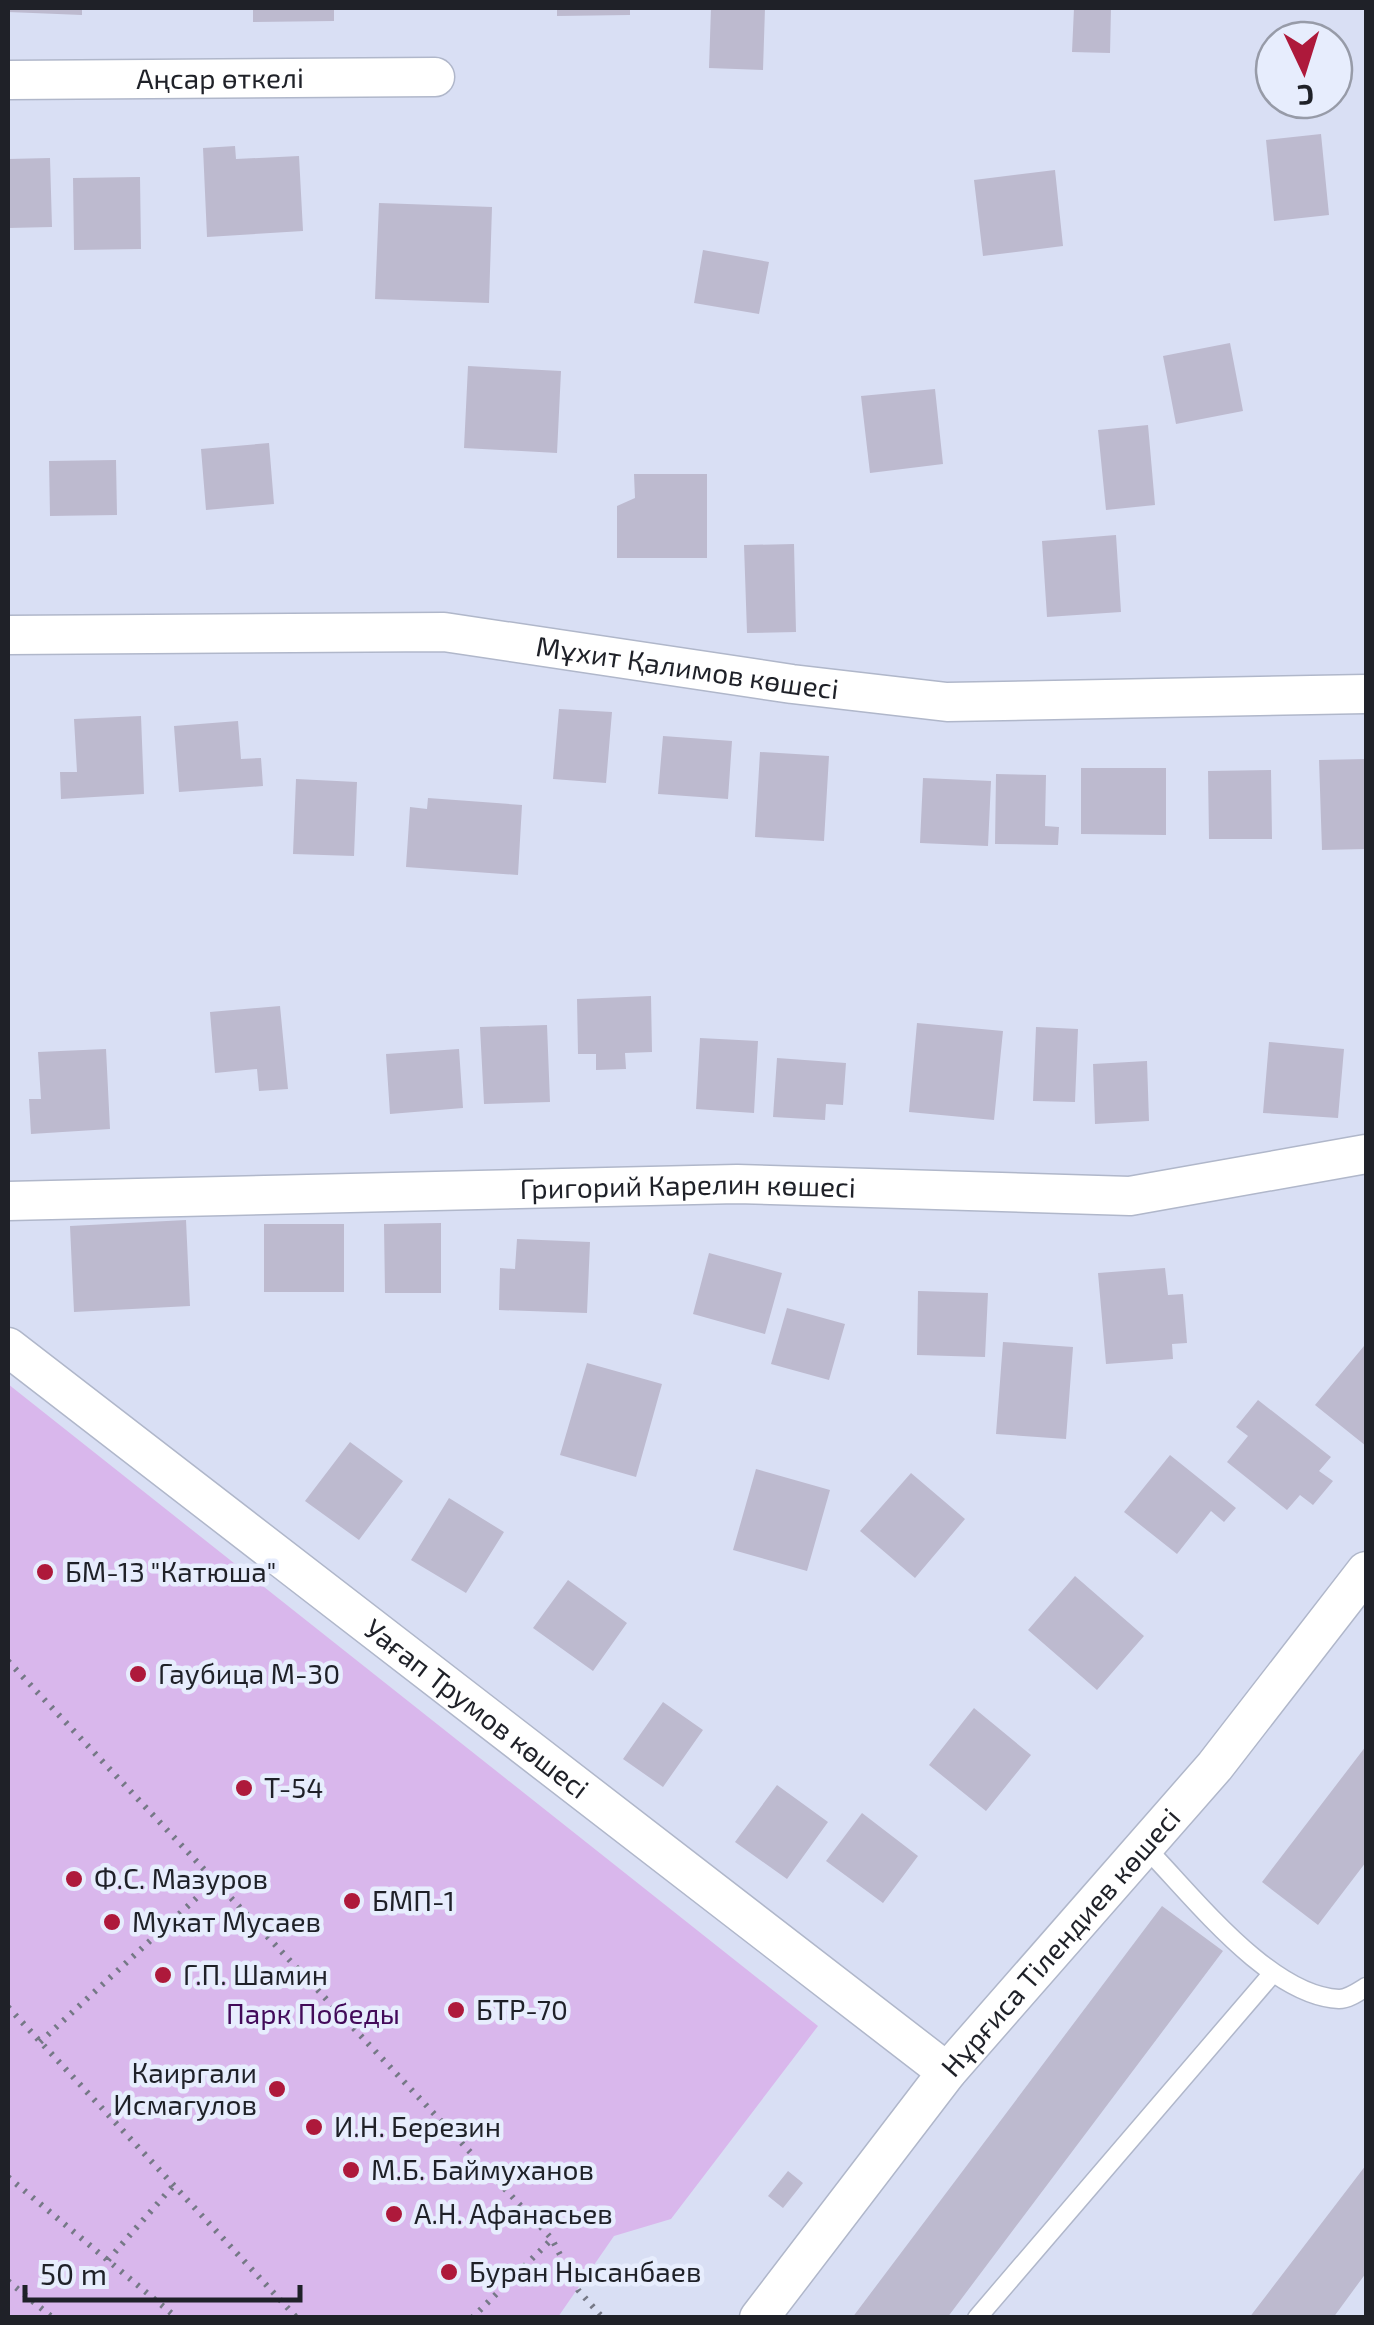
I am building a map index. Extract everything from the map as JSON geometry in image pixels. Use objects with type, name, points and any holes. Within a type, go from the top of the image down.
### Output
[{"type":"street","name":"Аңсар өткелі","points":[[8,80],[435,77]]},
{"type":"street","name":"Мұхит Қалимов көшесі","points":[[8,635],[444,632],[792,684],[947,702],[1366,694]]},
{"type":"street","name":"Григорий Карелин көшесі","points":[[8,1202],[737,1184],[1130,1196],[1366,1154]]},
{"type":"street","name":"Уағап Трумов көшесі","points":[[8,1347],[946,2072]]},
{"type":"street","name":"Нұрғиса Тілендиев көшесі","points":[[759,2318],[946,2072],[1214,1766],[1366,1572]]},
{"type":"lane","points":[[1142,1844],[1272,1974],[1313,1994],[1343,2000],[1366,1987]]},
{"type":"lane","points":[[977,2318],[1272,1974]]},
{"type":"path","points":[[8,1664],[552,2239],[578,2290],[602,2318]]},
{"type":"path","points":[[40,2042],[215,1881]]},
{"type":"path","points":[[8,2006],[297,2318]]},
{"type":"path","points":[[8,2176],[177,2318]]},
{"type":"path","points":[[108,2260],[173,2186]]},
{"type":"path","points":[[472,2318],[552,2239]]},
{"type":"path","points":[[8,2280],[53,2318]]},
{"type":"green space","name":"Парк Победы","points":[[8,1384],[818,2026],[671,2219],[614,2236],[558,2317],[8,2317]]},
{"type":"building","points":[[8,8],[82,8],[82,15],[8,12]]},
{"type":"building","points":[[253,8],[334,8],[334,21],[253,22]]},
{"type":"building","points":[[557,8],[630,8],[630,15],[557,16]]},
{"type":"building","points":[[711,8],[765,8],[763,70],[709,68]]},
{"type":"building","points":[[1074,8],[1111,8],[1110,53],[1072,52]]},
{"type":"building","points":[[1321,134],[1329,215],[1274,221],[1266,140]]},
{"type":"building","points":[[235,146],[236,159],[299,156],[303,231],[207,237],[203,148]]},
{"type":"building","points":[[50,158],[52,227],[8,228],[8,159]]},
{"type":"building","points":[[1055,170],[1063,246],[983,256],[974,180]]},
{"type":"building","points":[[140,177],[141,249],[74,250],[73,178]]},
{"type":"building","points":[[379,203],[492,207],[489,303],[375,299]]},
{"type":"building","points":[[703,250],[769,262],[759,314],[694,303]]},
{"type":"building","points":[[1230,343],[1243,411],[1176,424],[1163,356]]},
{"type":"building","points":[[468,366],[561,371],[557,453],[464,448]]},
{"type":"building","points":[[935,389],[943,464],[870,473],[861,396]]},
{"type":"building","points":[[1148,425],[1155,505],[1106,510],[1098,430]]},
{"type":"building","points":[[269,443],[274,504],[206,510],[201,449]]},
{"type":"building","points":[[116,460],[117,515],[50,516],[49,461]]},
{"type":"building","points":[[634,474],[707,474],[707,558],[617,558],[617,506],[635,498]]},
{"type":"building","points":[[1116,535],[1121,612],[1047,617],[1042,541]]},
{"type":"building","points":[[794,544],[796,632],[747,633],[744,545]]},
{"type":"building","points":[[559,709],[612,712],[606,783],[553,779]]},
{"type":"building","points":[[141,716],[144,794],[61,799],[60,772],[77,772],[74,719]]},
{"type":"building","points":[[238,721],[241,759],[261,758],[263,786],[179,792],[174,726]]},
{"type":"building","points":[[663,736],[732,741],[728,799],[658,794]]},
{"type":"building","points":[[760,752],[829,756],[824,841],[755,837]]},
{"type":"building","points":[[1366,759],[1366,849],[1322,850],[1319,760]]},
{"type":"building","points":[[1081,768],[1166,768],[1166,835],[1081,834]]},
{"type":"building","points":[[1271,770],[1272,839],[1209,839],[1208,771]]},
{"type":"building","points":[[996,774],[1046,775],[1045,826],[1059,827],[1058,845],[995,844]]},
{"type":"building","points":[[923,778],[991,781],[988,846],[920,843]]},
{"type":"building","points":[[296,779],[357,782],[354,856],[293,854]]},
{"type":"building","points":[[428,798],[522,805],[518,875],[406,867],[410,807],[427,809]]},
{"type":"building","points":[[651,996],[652,1052],[625,1053],[626,1069],[596,1070],[596,1054],[578,1054],[577,999]]},
{"type":"building","points":[[280,1006],[288,1089],[259,1091],[257,1069],[215,1073],[210,1012]]},
{"type":"building","points":[[917,1023],[1003,1031],[994,1120],[909,1112]]},
{"type":"building","points":[[547,1025],[550,1102],[484,1104],[480,1027]]},
{"type":"building","points":[[1036,1027],[1078,1029],[1075,1102],[1033,1101]]},
{"type":"building","points":[[700,1038],[758,1041],[754,1113],[696,1109]]},
{"type":"building","points":[[1269,1042],[1344,1049],[1338,1118],[1263,1113]]},
{"type":"building","points":[[106,1049],[110,1129],[31,1134],[29,1099],[41,1099],[38,1052]]},
{"type":"building","points":[[459,1049],[463,1108],[390,1114],[386,1054]]},
{"type":"building","points":[[777,1058],[846,1063],[843,1105],[826,1104],[825,1120],[773,1117]]},
{"type":"building","points":[[1147,1061],[1149,1121],[1095,1124],[1093,1064]]},
{"type":"building","points":[[186,1220],[190,1306],[74,1312],[70,1226]]},
{"type":"building","points":[[441,1223],[441,1293],[385,1293],[384,1224]]},
{"type":"building","points":[[264,1224],[344,1224],[344,1292],[264,1292]]},
{"type":"building","points":[[517,1239],[590,1242],[587,1313],[499,1310],[500,1268],[515,1269]]},
{"type":"building","points":[[709,1253],[782,1273],[765,1334],[693,1314]]},
{"type":"building","points":[[1165,1268],[1168,1295],[1183,1294],[1187,1343],[1172,1344],[1173,1359],[1106,1364],[1098,1273]]},
{"type":"building","points":[[918,1291],[988,1293],[985,1357],[917,1355]]},
{"type":"building","points":[[787,1308],[845,1324],[829,1380],[771,1364]]},
{"type":"building","points":[[1003,1342],[1073,1347],[1066,1439],[996,1434]]},
{"type":"building","points":[[1366,1348],[1366,1446],[1315,1405]]},
{"type":"building","points":[[587,1363],[662,1384],[636,1477],[560,1455]]},
{"type":"building","points":[[1258,1400],[1331,1457],[1319,1471],[1333,1481],[1313,1505],[1300,1495],[1287,1510],[1227,1462],[1248,1436],[1236,1427]]},
{"type":"building","points":[[350,1442],[403,1481],[359,1540],[305,1501]]},
{"type":"building","points":[[1170,1455],[1236,1508],[1224,1522],[1211,1511],[1177,1554],[1124,1512]]},
{"type":"building","points":[[756,1469],[830,1490],[807,1571],[733,1550]]},
{"type":"building","points":[[911,1473],[965,1519],[915,1578],[860,1531]]},
{"type":"building","points":[[449,1498],[504,1532],[466,1593],[411,1560]]},
{"type":"building","points":[[1075,1576],[1144,1636],[1097,1690],[1028,1630]]},
{"type":"building","points":[[568,1580],[627,1623],[593,1671],[533,1628]]},
{"type":"building","points":[[663,1702],[703,1730],[663,1787],[623,1759]]},
{"type":"building","points":[[974,1708],[1031,1755],[986,1811],[929,1765]]},
{"type":"building","points":[[1366,1746],[1366,1862],[1318,1925],[1262,1882]]},
{"type":"building","points":[[777,1785],[828,1822],[787,1879],[735,1842]]},
{"type":"building","points":[[862,1813],[918,1856],[883,1903],[826,1861]]},
{"type":"building","points":[[1162,1906],[1223,1951],[947,2318],[852,2318]]},
{"type":"building","points":[[1366,2165],[1366,2273],[1333,2318],[1249,2318]]},
{"type":"building","points":[[788,2171],[803,2183],[783,2208],[768,2196]]},
{"type":"place","name":"БМ-13 \"Катюша\"","points":[[45,1572]]},
{"type":"place","name":"Гаубица М-30","points":[[138,1674]]},
{"type":"place","name":"Т-54","points":[[244,1788]]},
{"type":"place","name":"Ф.С. Мазуров","points":[[74,1879]]},
{"type":"place","name":"БМП-1","points":[[352,1901]]},
{"type":"place","name":"Мукат Мусаев","points":[[112,1922]]},
{"type":"place","name":"Г.П. Шамин","points":[[163,1975]]},
{"type":"place","name":"БТР-70","points":[[456,2010]]},
{"type":"place","name":"Каиргали Исмагулов","points":[[277,2089]]},
{"type":"place","name":"И.Н. Березин","points":[[314,2127]]},
{"type":"place","name":"М.Б. Баймуханов","points":[[351,2170]]},
{"type":"place","name":"А.Н. Афанасьев","points":[[394,2214]]},
{"type":"place","name":"Буран Нысанбаев","points":[[449,2272]]}]
